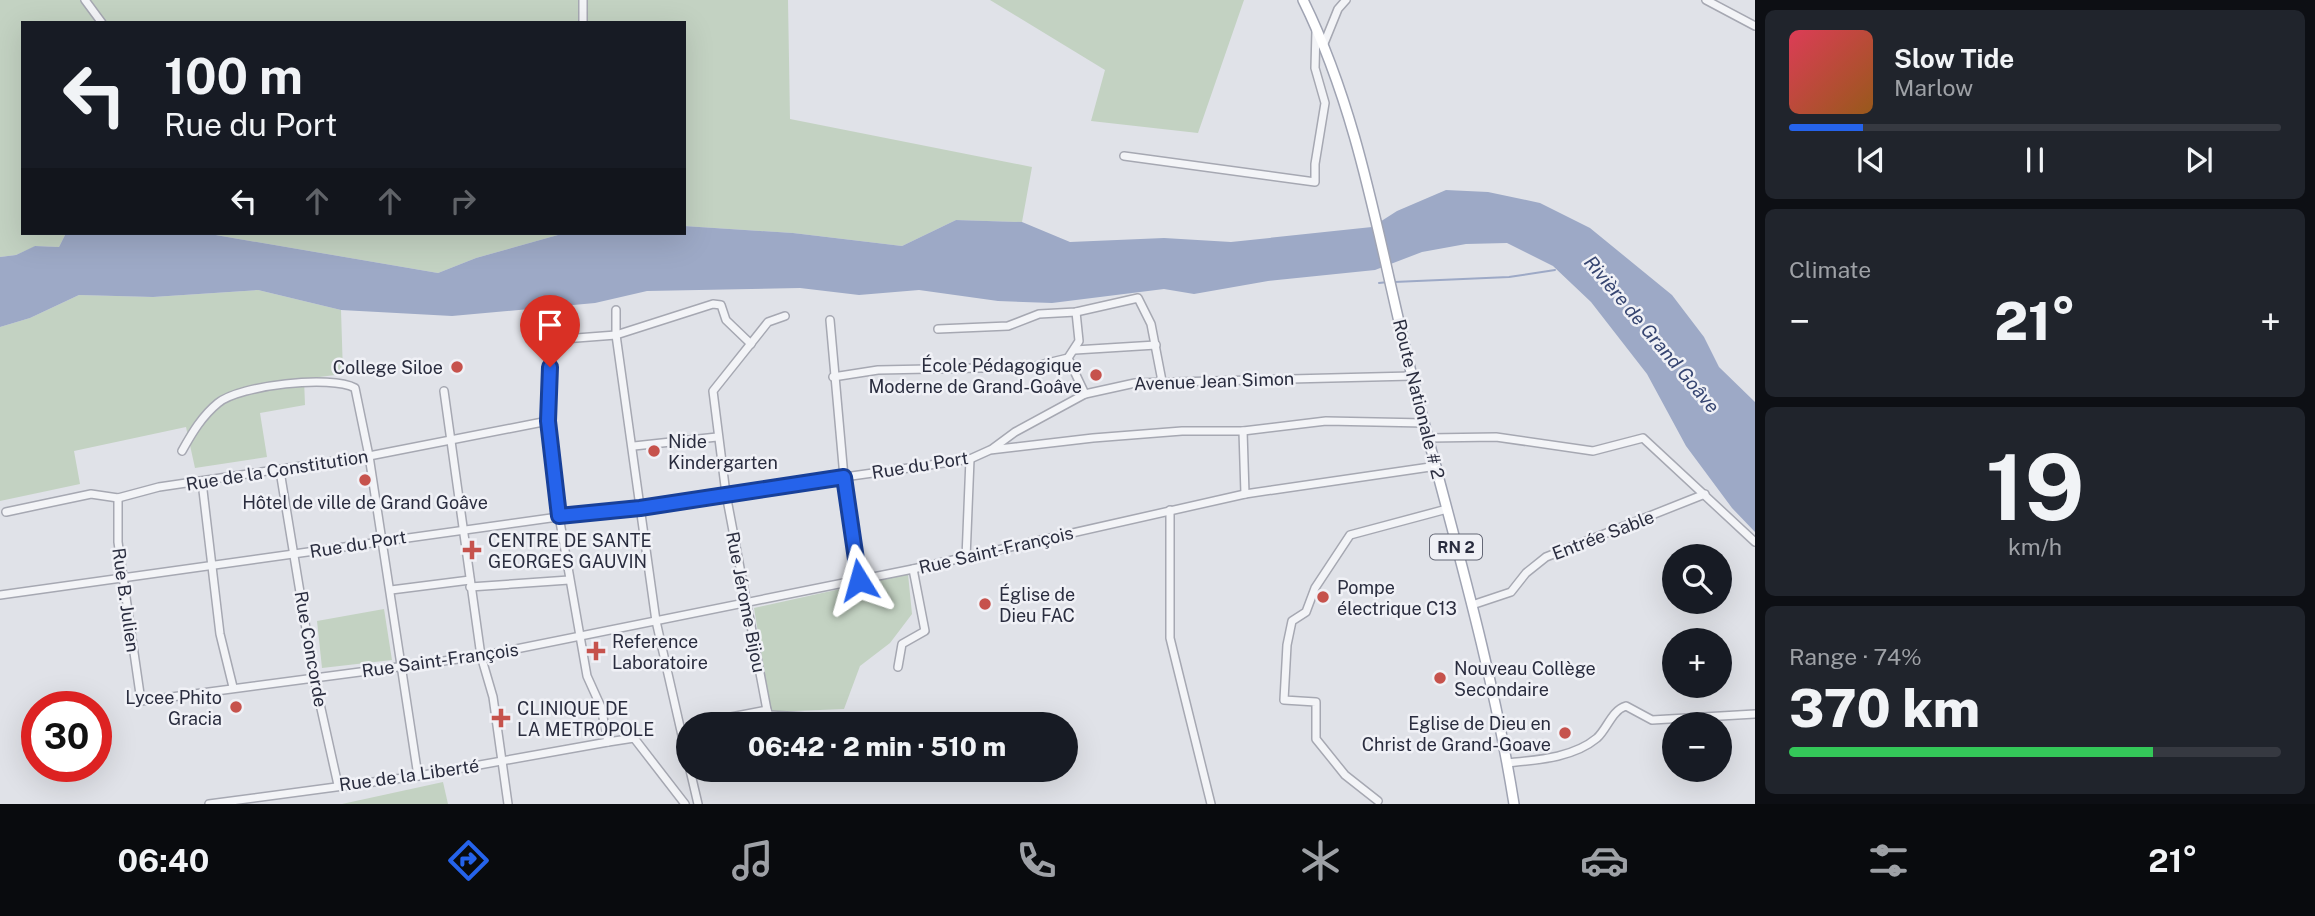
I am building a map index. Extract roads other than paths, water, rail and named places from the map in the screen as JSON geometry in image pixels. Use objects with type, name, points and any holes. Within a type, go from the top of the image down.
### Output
[{"type":"main road","name":"Route Nationale # 2","points":[[1303,0],[1316,26],[1354,135],[1412,376],[1472,605],[1514,804]]},
{"type":"street","points":[[85,0],[101,21]]},
{"type":"street","points":[[583,0],[583,21]]},
{"type":"street","points":[[1323,46],[1338,9],[1346,0]]},
{"type":"street","points":[[1706,0],[1755,26]]},
{"type":"street","points":[[1124,156],[1315,182],[1315,164],[1325,103],[1315,68],[1316,26]]},
{"type":"street","points":[[938,329],[1008,326],[1039,314],[1076,312],[1138,298],[1151,324],[1162,381]]},
{"type":"street","points":[[608,742],[601,707],[587,677],[559,516],[548,421],[550,340],[616,335],[713,304],[720,305],[726,320],[751,344]]},
{"type":"street","points":[[616,310],[616,335],[634,446],[656,621],[680,712]]},
{"type":"street","points":[[833,377],[878,370],[1031,367],[1068,358],[1079,341],[1076,312]]},
{"type":"street","name":"Rue Jérome Bijou","points":[[767,710],[726,494],[713,391],[768,322],[785,316]]},
{"type":"street","points":[[830,320],[844,477],[859,580]]},
{"type":"street","points":[[1075,350],[1156,345]]},
{"type":"street","points":[[1068,358],[1085,394]]},
{"type":"street","name":"Avenue Jean Simon","points":[[990,450],[1015,432],[1085,394],[1135,383],[1412,376]]},
{"type":"street","points":[[182,451],[198,422],[220,401],[279,383],[343,381],[355,388],[383,540],[418,776]]},
{"type":"street","points":[[444,391],[481,656],[493,697],[508,804]]},
{"type":"street","name":"Rue de la Constitution","points":[[6,512],[91,494],[118,498],[159,487],[280,471],[548,421]]},
{"type":"street","name":"Rue du Port","points":[[0,595],[463,528],[640,508],[970,459],[990,450],[1182,431],[1243,431],[1326,421],[1425,423]]},
{"type":"street","points":[[1243,431],[1245,495]]},
{"type":"street","points":[[634,446],[717,437]]},
{"type":"street","points":[[1429,439],[1496,437],[1592,451],[1643,438],[1755,542]]},
{"type":"street","points":[[966,558],[970,459]]},
{"type":"street","name":"Rue Saint-François","points":[[141,701],[481,656],[914,569],[1245,495],[1437,466]]},
{"type":"street","name":"Rue Concorde","points":[[280,471],[314,677],[338,785]]},
{"type":"street","points":[[202,482],[220,634],[233,687]]},
{"type":"street","name":"Entrée Sable","points":[[1472,605],[1511,592],[1526,573],[1546,557],[1705,494]]},
{"type":"street","name":"Rue B. Julien","points":[[118,498],[116,525],[141,701]]},
{"type":"street","points":[[1378,801],[1345,775],[1316,739],[1316,702],[1284,701],[1287,645],[1292,621],[1306,612],[1315,588],[1350,535],[1447,509]]},
{"type":"street","points":[[1170,510],[1170,638],[1211,804]]},
{"type":"street","points":[[898,667],[902,644],[925,631],[914,569]]},
{"type":"street","points":[[391,590],[470,583],[569,580]]},
{"type":"street","points":[[1507,763],[1549,759],[1582,747],[1597,738],[1619,709],[1626,706],[1633,707],[1643,718],[1652,720],[1755,714]]},
{"type":"street","points":[[757,712],[767,710]]},
{"type":"street","name":"Rue de la Liberté","points":[[212,804],[418,776],[634,737],[685,804]]},
{"type":"street","points":[[693,782],[698,804]]},
{"type":"water","name":"Rivière de Grand Goâve","points":[[1446,190],[1488,192],[1540,203],[1590,228],[1672,295],[1704,337],[1719,367],[1755,402],[1755,532],[1732,508],[1686,446],[1647,374],[1591,302],[1553,266],[1507,243],[1466,244],[1422,252],[1375,270],[1268,281],[1194,294],[1164,289],[1052,303],[998,301],[919,290],[859,295],[800,288],[647,291],[595,303],[452,316],[341,310],[258,290],[153,297],[79,295],[30,318],[0,327],[0,257],[16,255],[35,246],[59,247],[65,235],[216,235],[438,273],[476,258],[558,235],[686,235],[686,226],[793,233],[902,246],[956,220],[1022,222],[1070,242],[1164,238],[1231,242],[1372,227],[1397,211]]},
{"type":"waterway","points":[[1394,282],[1509,277],[1555,270]]},
{"type":"waterway","points":[[1379,283],[1388,282]]},
{"type":"place","name":"College Siloe","points":[[457,367]]},
{"type":"place","name":"École Pédagogique Moderne de Grand-Goâve","points":[[1096,375]]},
{"type":"place","name":"Nide Kindergarten","points":[[654,451]]},
{"type":"place","name":"Hôtel de ville de Grand Goâve","points":[[365,480]]},
{"type":"place","name":"CENTRE DE SANTE GEORGES GAUVIN","points":[[472,550]]},
{"type":"place","name":"Pompe électrique C13","points":[[1323,597]]},
{"type":"place","name":"Église de Dieu FAC","points":[[985,604]]},
{"type":"place","name":"Reference Laboratoire","points":[[596,651]]},
{"type":"place","name":"Nouveau Collège Secondaire","points":[[1440,678]]},
{"type":"place","name":"Lycee Phito Gracia","points":[[236,707]]},
{"type":"place","name":"CLINIQUE DE LA METROPOLE","points":[[501,718]]},
{"type":"place","name":"Eglise de Dieu en Christ de Grand-Goave","points":[[1565,733]]}]
